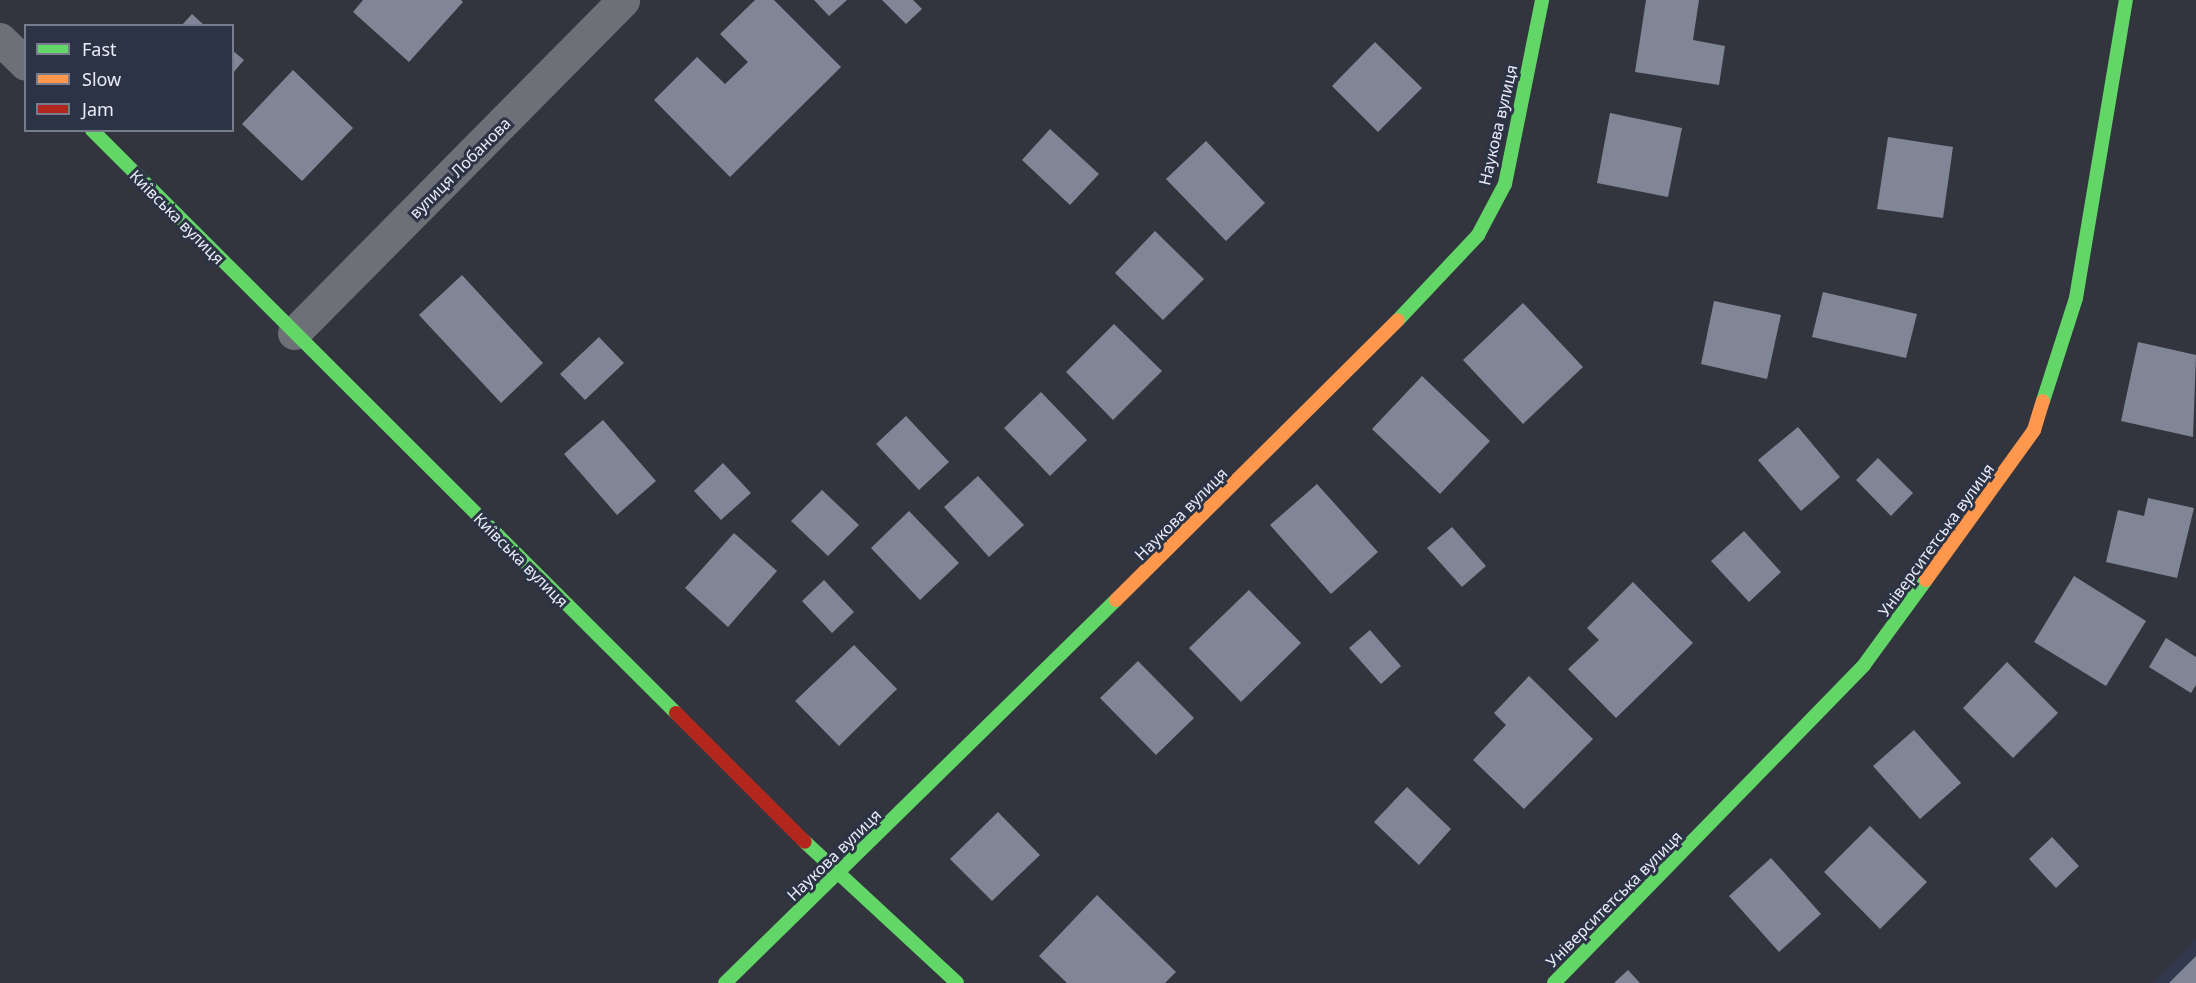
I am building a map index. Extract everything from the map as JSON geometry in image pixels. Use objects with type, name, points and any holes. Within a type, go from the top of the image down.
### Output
[{"type":"street","name":"вулиця Лобанова","points":[[294,333],[623,0]]},
{"type":"street","name":"Наукова вулиця","points":[[725,983],[838,875],[1359,362],[1478,235],[1505,184],[1542,0]]},
{"type":"street","name":"Університетська вулиця","points":[[1554,983],[1864,665],[2034,430],[2076,298],[2126,0]]},
{"type":"street","points":[[0,39],[24,62]]},
{"type":"street","name":"Київська вулиця","points":[[94,132],[838,875],[957,983]]},
{"type":"shaded area","points":[[2196,939],[2196,983],[2152,983]]},
{"type":"building","points":[[363,0],[461,0],[463,2],[409,62],[353,12]]},
{"type":"building","points":[[755,0],[774,0],[841,67],[730,177],[654,100],[697,57],[725,84],[748,62],[720,34]]},
{"type":"building","points":[[814,0],[847,0],[829,16]]},
{"type":"building","points":[[882,0],[913,0],[922,9],[906,24]]},
{"type":"building","points":[[1646,0],[1699,0],[1693,40],[1725,46],[1719,85],[1635,72]]},
{"type":"building","points":[[192,14],[203,24],[183,24]]},
{"type":"building","points":[[1375,42],[1422,88],[1378,132],[1332,86]]},
{"type":"building","points":[[234,52],[244,60],[234,72]]},
{"type":"building","points":[[293,70],[353,128],[302,181],[242,124]]},
{"type":"building","points":[[1610,113],[1682,128],[1668,197],[1597,183]]},
{"type":"building","points":[[1050,129],[1099,174],[1070,205],[1022,160]]},
{"type":"building","points":[[1888,137],[1953,147],[1943,218],[1877,209]]},
{"type":"building","points":[[1206,141],[1265,203],[1226,241],[1166,179]]},
{"type":"building","points":[[1155,231],[1204,279],[1163,320],[1115,273]]},
{"type":"building","points":[[462,275],[543,363],[501,403],[419,315]]},
{"type":"building","points":[[1823,292],[1917,314],[1906,358],[1812,337]]},
{"type":"building","points":[[1714,301],[1781,315],[1767,379],[1701,364]]},
{"type":"building","points":[[1523,303],[1583,367],[1523,424],[1463,360]]},
{"type":"building","points":[[1114,324],[1162,371],[1113,420],[1066,372]]},
{"type":"building","points":[[599,337],[624,363],[585,400],[560,374]]},
{"type":"building","points":[[2138,342],[2196,355],[2193,437],[2121,421]]},
{"type":"building","points":[[1422,376],[1490,441],[1440,494],[1372,429]]},
{"type":"building","points":[[1041,392],[1087,440],[1050,476],[1004,428]]},
{"type":"building","points":[[906,416],[949,462],[919,490],[876,444]]},
{"type":"building","points":[[603,420],[656,481],[617,515],[564,454]]},
{"type":"building","points":[[1798,427],[1840,477],[1801,511],[1758,460]]},
{"type":"building","points":[[1878,458],[1913,493],[1891,516],[1856,480]]},
{"type":"building","points":[[723,463],[751,493],[721,520],[694,491]]},
{"type":"building","points":[[978,476],[1024,525],[989,557],[944,507]]},
{"type":"building","points":[[1317,484],[1378,552],[1331,594],[1270,525]]},
{"type":"building","points":[[822,490],[859,525],[828,556],[791,521]]},
{"type":"building","points":[[2148,498],[2194,508],[2177,578],[2106,562],[2118,510],[2144,516]]},
{"type":"building","points":[[909,511],[959,563],[920,600],[871,548]]},
{"type":"building","points":[[1452,527],[1486,566],[1462,587],[1427,548]]},
{"type":"building","points":[[1744,531],[1781,572],[1749,602],[1711,561]]},
{"type":"building","points":[[734,533],[777,571],[728,627],[685,588]]},
{"type":"building","points":[[2074,576],[2146,621],[2106,686],[2034,642]]},
{"type":"building","points":[[824,580],[854,612],[832,633],[802,601]]},
{"type":"building","points":[[1633,582],[1693,643],[1616,718],[1568,669],[1599,640],[1587,628]]},
{"type":"building","points":[[1249,590],[1301,643],[1241,702],[1189,648]]},
{"type":"building","points":[[1370,630],[1401,666],[1381,684],[1349,648]]},
{"type":"building","points":[[2166,638],[2196,657],[2196,685],[2191,693],[2149,667]]},
{"type":"building","points":[[854,645],[897,689],[839,746],[795,701]]},
{"type":"building","points":[[1138,661],[1194,718],[1156,755],[1100,698]]},
{"type":"building","points":[[2007,662],[2058,713],[2013,758],[1963,708]]},
{"type":"building","points":[[1529,676],[1593,739],[1524,809],[1473,760],[1506,725],[1494,713]]},
{"type":"building","points":[[1914,730],[1961,783],[1920,819],[1873,766]]},
{"type":"building","points":[[1407,787],[1451,829],[1419,865],[1374,822]]},
{"type":"building","points":[[998,812],[1040,855],[992,901],[950,859]]},
{"type":"building","points":[[1870,826],[1927,882],[1880,929],[1824,872]]},
{"type":"building","points":[[2052,837],[2079,866],[2056,888],[2029,859]]},
{"type":"building","points":[[1771,858],[1821,914],[1779,952],[1729,896]]},
{"type":"building","points":[[1097,895],[1176,972],[1165,983],[1067,983],[1039,956]]},
{"type":"building","points":[[2196,956],[2196,983],[2169,983]]},
{"type":"building","points":[[1628,970],[1640,983],[1614,983]]},
{"type":"traffic: fast","points":[[1398,320],[1478,235],[1505,184],[1542,0]]},
{"type":"traffic: fast","points":[[2043,401],[2076,298],[2126,0]]},
{"type":"traffic: fast","points":[[94,132],[676,713]]},
{"type":"traffic: fast","points":[[1554,983],[1864,665],[1926,580]]},
{"type":"traffic: fast","points":[[725,983],[1116,600]]},
{"type":"traffic: fast","points":[[805,842],[957,983]]},
{"type":"traffic: slow","points":[[1116,600],[1398,320]]},
{"type":"traffic: slow","points":[[1926,580],[2034,430],[2043,401]]},
{"type":"traffic: jam","points":[[676,713],[805,842]]}]
